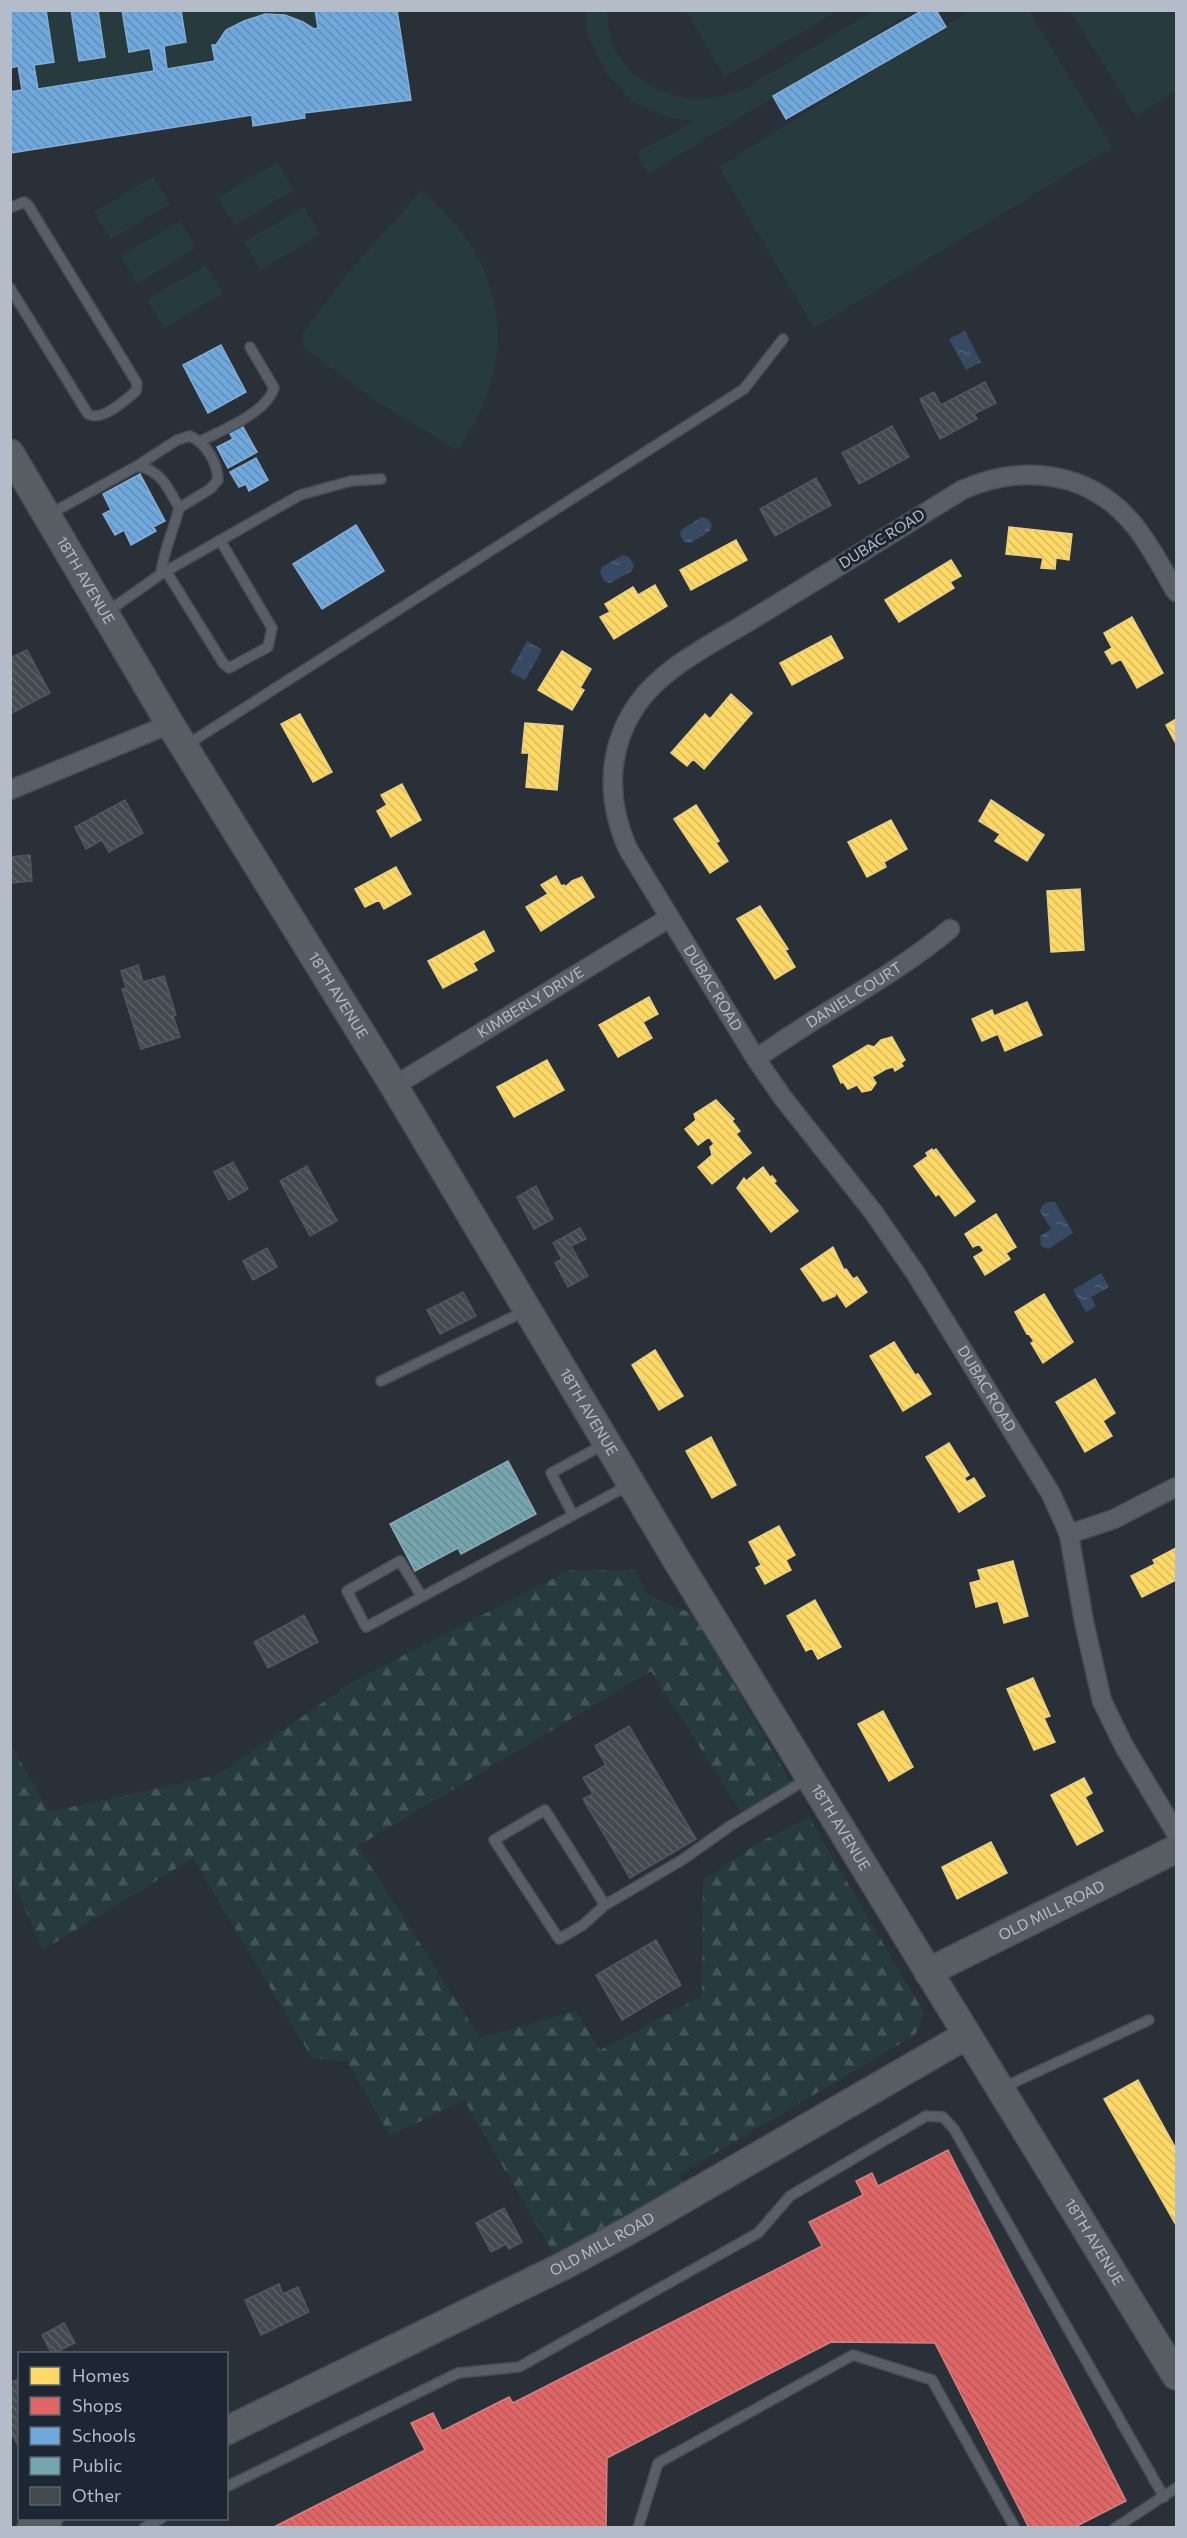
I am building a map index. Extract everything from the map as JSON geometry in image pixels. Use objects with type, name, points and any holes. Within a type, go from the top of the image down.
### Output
[{"type":"street","name":"18TH AVENUE","points":[[10,453],[177,735],[394,1086],[809,1778],[1175,2371]]},
{"type":"street","name":"DUBAC ROAD","points":[[1176,592],[1133,523],[1102,496],[1064,479],[1037,474],[1010,475],[984,481],[962,490],[689,659],[655,683],[637,704],[620,737],[613,766],[612,797],[621,834],[669,918],[756,1059],[783,1098],[874,1213],[916,1274],[1051,1494],[1069,1534],[1084,1622],[1102,1701],[1124,1746],[1176,1833]]},
{"type":"street","points":[[10,790],[177,735]]},
{"type":"street","name":"KIMBERLY DRIVE","points":[[394,1086],[669,918]]},
{"type":"street","name":"DANIEL COURT","points":[[756,1059],[795,1031],[876,983],[929,947],[950,929]]},
{"type":"street","points":[[1069,1534],[1114,1519],[1176,1487]]},
{"type":"street","name":"OLD MILL ROAD","points":[[928,1972],[1176,1849]]},
{"type":"street","name":"OLD MILL ROAD","points":[[228,2430],[621,2235],[966,2035]]},
{"type":"lane","points":[[10,208],[24,202],[28,205],[137,383],[136,391],[100,416],[93,417],[88,414],[10,288]]},
{"type":"lane","points":[[177,735],[744,388],[783,339]]},
{"type":"lane","points":[[201,441],[263,407],[271,397],[274,388],[250,346]]},
{"type":"lane","points":[[47,515],[137,466],[177,440],[190,436],[201,441],[217,467],[218,480],[210,489],[179,508]]},
{"type":"lane","points":[[137,466],[150,468],[165,484],[179,508],[173,533],[163,557],[164,572],[223,663],[230,668],[268,647],[272,628],[220,540]]},
{"type":"lane","points":[[105,613],[164,572],[300,495],[351,481],[381,479]]},
{"type":"lane","points":[[381,1381],[528,1310]]},
{"type":"lane","points":[[573,1515],[551,1473],[607,1443]]},
{"type":"lane","points":[[422,1596],[400,1561],[347,1591],[366,1627],[631,1484]]},
{"type":"lane","points":[[605,1905],[545,1810],[494,1840],[559,1939],[583,1925],[605,1905],[681,1860],[730,1826],[809,1778]]},
{"type":"lane","points":[[1002,2088],[1149,2020]]},
{"type":"lane","points":[[228,2486],[458,2373],[519,2367],[758,2233],[790,2196],[927,2116],[943,2117],[954,2129],[1164,2496]]},
{"type":"lane","points":[[638,2528],[658,2463],[853,2355],[932,2380],[1015,2528]]},
{"type":"lane","points":[[1115,2528],[1176,2488]]},
{"type":"lane","points":[[144,2528],[158,2520]]},
{"type":"green space","points":[[122,10],[129,51],[150,48],[154,71],[38,89],[34,65],[54,62],[46,11],[71,11],[79,61],[105,57],[98,11]]},
{"type":"green space","points":[[181,11],[315,11],[318,28],[280,15],[259,16],[240,23],[216,45],[213,45],[215,61],[167,69],[164,46],[186,42]]},
{"type":"green space","points":[[587,11],[607,11],[612,43],[625,65],[635,75],[672,95],[698,99],[743,90],[873,11],[914,11],[648,174],[637,153],[694,121],[667,117],[632,101],[606,73],[587,34]]},
{"type":"green space","points":[[686,11],[838,11],[725,77]]},
{"type":"green space","points":[[969,11],[1029,11],[1112,147],[814,328],[719,167]]},
{"type":"green space","points":[[1070,11],[1176,11],[1176,90],[1136,116]]},
{"type":"green space","points":[[277,162],[294,190],[235,225],[218,198]]},
{"type":"green space","points":[[153,177],[170,204],[111,239],[94,212]]},
{"type":"green space","points":[[421,191],[450,218],[472,248],[488,279],[496,313],[497,347],[491,382],[478,416],[457,450],[373,399],[304,348],[302,334],[348,273]]},
{"type":"green space","points":[[304,207],[320,234],[261,270],[244,242]]},
{"type":"green space","points":[[180,221],[196,248],[137,284],[121,256]]},
{"type":"green space","points":[[206,265],[223,293],[164,328],[147,300]]},
{"type":"green space","points":[[570,1570],[635,1570],[648,1595],[693,1614],[792,1784],[743,1815],[651,1671],[358,1846],[480,2038],[576,2011],[600,2050],[702,1996],[703,1880],[760,1842],[809,1817],[924,2013],[915,2035],[678,2175],[686,2189],[559,2263],[464,2100],[390,2136],[347,2061],[312,2058],[193,1858],[43,1950],[13,1882],[10,1751],[14,1750],[49,1812],[217,1775],[357,1679]]},
{"type":"water","points":[[965,331],[981,362],[966,370],[949,339]]},
{"type":"water","points":[[702,517],[708,519],[712,525],[710,531],[690,543],[684,542],[680,535],[681,530]]},
{"type":"water","points":[[623,555],[629,557],[634,565],[632,571],[610,583],[605,582],[600,573],[602,567]]},
{"type":"water","points":[[527,641],[542,650],[525,680],[510,672]]},
{"type":"water","points":[[1048,1202],[1055,1202],[1073,1233],[1048,1249],[1041,1246],[1040,1236],[1051,1229],[1040,1211],[1042,1206]]},
{"type":"water","points":[[1101,1273],[1109,1287],[1091,1297],[1096,1306],[1086,1312],[1073,1290]]},
{"type":"building: Homes","points":[[1009,527],[1072,534],[1069,560],[1056,558],[1055,569],[1041,568],[1043,558],[1006,554]]},
{"type":"building: Homes","points":[[736,540],[747,560],[691,590],[680,570]]},
{"type":"building: Homes","points":[[951,560],[961,576],[950,582],[954,588],[899,622],[885,600]]},
{"type":"building: Homes","points":[[655,585],[667,606],[614,639],[600,617],[610,612],[605,604],[633,587],[638,595]]},
{"type":"building: Homes","points":[[1132,617],[1163,673],[1137,688],[1121,659],[1112,664],[1105,652],[1112,648],[1104,633]]},
{"type":"building: Homes","points":[[831,636],[843,658],[792,685],[780,663]]},
{"type":"building: Homes","points":[[562,651],[591,669],[580,688],[584,690],[572,710],[538,690]]},
{"type":"building: Homes","points":[[731,694],[752,713],[704,769],[693,759],[687,766],[671,753],[705,714],[710,719]]},
{"type":"building: Homes","points":[[300,714],[332,772],[313,782],[281,724]]},
{"type":"building: Homes","points":[[1176,719],[1176,744],[1166,725]]},
{"type":"building: Homes","points":[[525,723],[563,726],[557,790],[526,787],[529,753],[522,753]]},
{"type":"building: Homes","points":[[402,784],[421,820],[391,837],[377,811],[387,805],[381,795]]},
{"type":"building: Homes","points":[[991,800],[1044,835],[1027,861],[995,841],[1000,834],[979,821]]},
{"type":"building: Homes","points":[[696,805],[719,841],[716,843],[728,861],[710,873],[674,819]]},
{"type":"building: Homes","points":[[891,820],[907,849],[884,862],[886,867],[867,877],[848,842]]},
{"type":"building: Homes","points":[[396,867],[411,894],[384,909],[379,900],[365,907],[355,889]]},
{"type":"building: Homes","points":[[556,876],[561,886],[565,887],[582,877],[594,897],[541,931],[526,907],[548,894],[541,885]]},
{"type":"building: Homes","points":[[1080,889],[1084,950],[1051,952],[1047,891]]},
{"type":"building: Homes","points":[[760,906],[788,949],[785,950],[795,967],[775,979],[737,919]]},
{"type":"building: Homes","points":[[484,931],[494,951],[473,963],[477,970],[443,988],[428,961]]},
{"type":"building: Homes","points":[[649,997],[658,1014],[643,1022],[652,1038],[618,1057],[599,1025]]},
{"type":"building: Homes","points":[[1027,1002],[1042,1035],[1005,1051],[998,1034],[982,1041],[972,1019],[992,1010],[994,1016]]},
{"type":"building: Homes","points":[[892,1037],[905,1060],[901,1063],[903,1066],[895,1071],[893,1067],[886,1069],[872,1077],[876,1083],[871,1090],[862,1092],[857,1085],[848,1089],[843,1082],[841,1083],[833,1066],[868,1045],[874,1047],[881,1040]]},
{"type":"building: Homes","points":[[547,1060],[564,1090],[514,1117],[497,1087]]},
{"type":"building: Homes","points":[[716,1100],[734,1119],[732,1121],[740,1131],[736,1134],[751,1153],[712,1184],[698,1167],[712,1155],[710,1147],[714,1144],[709,1137],[698,1145],[685,1129],[696,1120],[694,1114]]},
{"type":"building: Homes","points":[[932,1149],[933,1151],[936,1149],[975,1201],[955,1216],[939,1194],[936,1196],[914,1166],[928,1156],[926,1153]]},
{"type":"building: Homes","points":[[763,1167],[798,1211],[771,1232],[737,1188],[744,1178],[746,1181]]},
{"type":"building: Homes","points":[[996,1214],[1016,1247],[1006,1253],[1010,1259],[985,1275],[974,1257],[984,1251],[979,1244],[973,1247],[965,1234]]},
{"type":"building: Homes","points":[[833,1247],[844,1270],[846,1269],[853,1279],[857,1277],[867,1292],[846,1307],[836,1292],[835,1296],[823,1301],[801,1269]]},
{"type":"building: Homes","points":[[1044,1294],[1073,1342],[1043,1363],[1031,1343],[1034,1341],[1027,1334],[1015,1312]]},
{"type":"building: Homes","points":[[894,1342],[915,1375],[918,1374],[931,1394],[903,1411],[870,1356]]},
{"type":"building: Homes","points":[[655,1350],[683,1396],[659,1410],[632,1365]]},
{"type":"building: Homes","points":[[1095,1379],[1115,1413],[1103,1421],[1112,1436],[1085,1452],[1056,1402]]},
{"type":"building: Homes","points":[[711,1437],[736,1485],[712,1498],[686,1451]]},
{"type":"building: Homes","points":[[949,1443],[969,1475],[964,1478],[967,1482],[974,1478],[985,1496],[959,1512],[926,1457]]},
{"type":"building: Homes","points":[[779,1526],[795,1555],[786,1560],[791,1570],[765,1584],[756,1568],[761,1565],[749,1542]]},
{"type":"building: Homes","points":[[1176,1548],[1176,1580],[1142,1597],[1131,1576],[1155,1564],[1153,1560]]},
{"type":"building: Homes","points":[[1013,1561],[1028,1616],[1004,1623],[998,1601],[976,1607],[970,1583],[981,1580],[978,1570]]},
{"type":"building: Homes","points":[[815,1600],[841,1647],[818,1659],[812,1648],[806,1651],[787,1616]]},
{"type":"building: Homes","points":[[1033,1678],[1050,1716],[1044,1718],[1055,1742],[1034,1750],[1007,1689]]},
{"type":"building: Homes","points":[[883,1711],[913,1767],[889,1781],[858,1724]]},
{"type":"building: Homes","points":[[1084,1778],[1092,1793],[1085,1797],[1103,1831],[1077,1845],[1051,1795]]},
{"type":"building: Homes","points":[[991,1842],[1007,1873],[957,1899],[942,1867]]},
{"type":"building: Homes","points":[[1138,2080],[1176,2149],[1176,2225],[1104,2099]]},
{"type":"building: Shops","points":[[948,2150],[1126,2501],[1073,2528],[1029,2528],[935,2343],[831,2342],[607,2458],[606,2528],[272,2528],[425,2450],[411,2423],[433,2413],[442,2431],[509,2397],[513,2403],[822,2246],[809,2222],[863,2195],[856,2181],[872,2173],[878,2186]]},
{"type":"building: Schools","points":[[10,10],[46,10],[54,62],[34,65],[38,89],[154,71],[150,48],[129,52],[122,10],[181,10],[186,42],[164,46],[167,69],[215,61],[212,45],[216,45],[226,30],[265,14],[285,15],[314,29],[318,28],[315,10],[397,10],[411,100],[304,113],[305,118],[253,126],[252,115],[10,153],[10,92],[22,90],[18,66],[10,68]]},
{"type":"building: Schools","points":[[71,10],[98,10],[105,57],[79,61]]},
{"type":"building: Schools","points":[[923,10],[936,10],[946,27],[786,119],[773,96]]},
{"type":"building: Schools","points":[[221,345],[246,392],[208,413],[183,365]]},
{"type":"building: Schools","points":[[242,425],[257,452],[228,468],[217,447],[233,439],[229,432]]},
{"type":"building: Schools","points":[[256,458],[268,480],[249,491],[246,484],[239,487],[230,472]]},
{"type":"building: Schools","points":[[140,474],[165,521],[153,527],[156,531],[131,545],[124,530],[115,535],[103,514],[111,510],[103,494]]},
{"type":"building: Schools","points":[[356,525],[384,571],[322,609],[293,564]]},
{"type":"building: Public","points":[[508,1461],[536,1514],[461,1554],[458,1548],[415,1571],[390,1524]]},
{"type":"building: Other","points":[[985,382],[996,403],[974,414],[977,419],[940,439],[920,399],[934,392],[941,405]]},
{"type":"building: Other","points":[[892,426],[909,457],[859,484],[842,453]]},
{"type":"building: Other","points":[[816,478],[831,505],[775,536],[760,509]]},
{"type":"building: Other","points":[[27,650],[50,693],[10,714],[10,658]]},
{"type":"building: Other","points":[[125,800],[143,833],[109,852],[102,840],[86,849],[75,827]]},
{"type":"building: Other","points":[[30,855],[32,881],[10,883],[10,857]]},
{"type":"building: Other","points":[[138,965],[143,982],[164,976],[180,1037],[141,1049],[122,989],[126,988],[121,971]]},
{"type":"building: Other","points":[[233,1162],[248,1189],[229,1200],[214,1172]]},
{"type":"building: Other","points":[[307,1166],[337,1221],[310,1236],[280,1181]]},
{"type":"building: Other","points":[[536,1186],[553,1219],[534,1229],[517,1197]]},
{"type":"building: Other","points":[[580,1228],[586,1239],[571,1246],[588,1276],[568,1287],[555,1263],[562,1259],[553,1243]]},
{"type":"building: Other","points":[[267,1248],[277,1267],[253,1280],[243,1261]]},
{"type":"building: Other","points":[[463,1292],[476,1316],[440,1334],[427,1310]]},
{"type":"building: Other","points":[[304,1615],[318,1642],[268,1668],[254,1642]]},
{"type":"building: Other","points":[[629,1726],[696,1839],[630,1878],[583,1799],[593,1794],[583,1778],[606,1765],[595,1746]]},
{"type":"building: Other","points":[[656,1940],[681,1985],[622,2020],[596,1975]]},
{"type":"building: Other","points":[[504,2208],[522,2242],[509,2249],[506,2244],[491,2252],[476,2223]]},
{"type":"building: Other","points":[[279,2284],[283,2294],[298,2287],[309,2312],[261,2335],[245,2300]]},
{"type":"building: Other","points":[[64,2323],[75,2343],[56,2352],[51,2352],[42,2335]]},
{"type":"building: Other","points":[[18,2379],[18,2445],[10,2431],[10,2383]]}]
